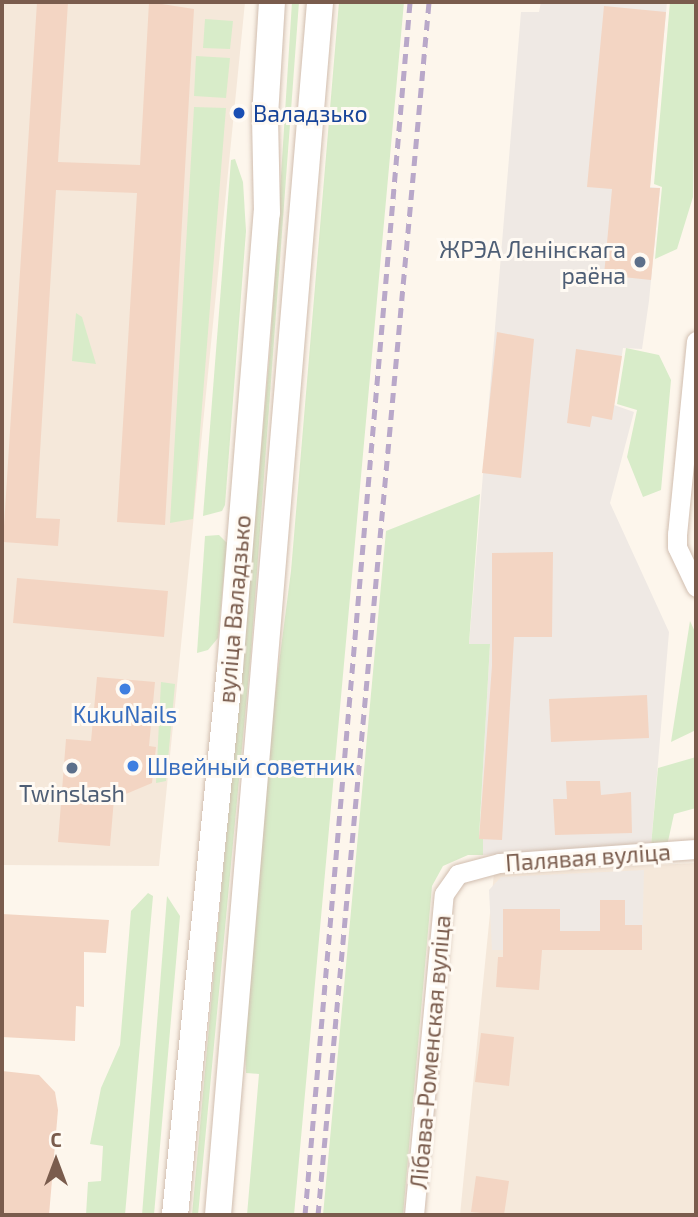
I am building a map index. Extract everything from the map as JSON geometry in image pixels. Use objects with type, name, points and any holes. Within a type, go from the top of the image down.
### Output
[{"type":"main road","name":"вуліца Валадзько","points":[[175,1215],[230,668],[265,227],[265,116],[272,2]]},
{"type":"main road","name":"вуліца Валадзько","points":[[218,1215],[320,2]]},
{"type":"street","points":[[696,341],[677,547],[696,587]]},
{"type":"street","name":"Палявая вуліца","points":[[480,865],[696,849]]},
{"type":"street","name":"Лібава-Роменская вуліца","points":[[414,1215],[444,894],[458,874],[480,865]]},
{"type":"shaded area","points":[[2,2],[245,2],[159,866],[2,865]]},
{"type":"shaded area","points":[[541,2],[667,2],[650,187],[660,188],[649,301],[642,349],[623,348],[614,405],[634,412],[610,503],[669,632],[651,846],[483,855],[483,839],[479,839],[490,644],[469,644],[521,12],[539,12]]},
{"type":"shaded area","points":[[696,863],[696,1215],[460,1215],[494,873]]},
{"type":"shaded area","points":[[644,870],[642,950],[492,950],[489,890],[501,877]]},
{"type":"green space","points":[[292,2],[299,2],[251,652],[198,1215],[192,1215],[270,350]]},
{"type":"green space","points":[[339,2],[404,2],[294,1215],[247,1215],[259,1074],[246,1073],[243,1007],[261,802],[291,571]]},
{"type":"green space","points":[[670,2],[696,2],[693,197],[677,249],[655,259],[662,187],[654,184]]},
{"type":"green space","points":[[205,19],[233,21],[230,49],[203,48]]},
{"type":"green space","points":[[196,56],[230,58],[226,98],[194,96]]},
{"type":"green space","points":[[194,107],[226,108],[193,519],[170,523]]},
{"type":"green space","points":[[235,159],[243,182],[246,231],[225,505],[222,511],[203,516],[231,160]]},
{"type":"green space","points":[[76,313],[82,317],[96,364],[72,361]]},
{"type":"green space","points":[[626,348],[659,355],[671,380],[661,490],[643,497],[627,457],[637,410],[617,404]]},
{"type":"green space","points":[[480,494],[469,644],[490,644],[479,838],[483,839],[483,855],[468,855],[443,866],[432,886],[403,1215],[323,1215],[386,531]]},
{"type":"green space","points":[[219,535],[227,543],[218,638],[208,650],[197,653],[205,536]]},
{"type":"green space","points":[[690,621],[696,634],[696,730],[671,742]]},
{"type":"green space","points":[[161,682],[175,684],[166,781],[156,783]]},
{"type":"green space","points":[[696,757],[696,808],[674,814],[667,846],[651,846],[658,768]]},
{"type":"green space","points":[[148,893],[153,896],[125,1215],[86,1215],[88,1182],[101,1181],[103,1146],[90,1144],[101,1088],[120,1045],[131,911]]},
{"type":"green space","points":[[167,896],[180,916],[154,1215],[142,1215]]},
{"type":"building","points":[[37,2],[68,2],[58,162],[140,165],[149,2],[194,9],[165,525],[117,522],[137,193],[56,190],[36,518],[60,519],[58,546],[3,542]]},
{"type":"building","points":[[604,6],[666,12],[650,188],[660,188],[651,280],[604,275],[612,189],[587,187]]},
{"type":"building","points":[[497,332],[534,339],[521,478],[482,473]]},
{"type":"building","points":[[576,349],[622,356],[612,420],[592,416],[590,427],[567,423]]},
{"type":"building","points":[[553,552],[552,637],[514,637],[502,840],[479,839],[492,666],[492,553]]},
{"type":"building","points":[[17,578],[168,591],[164,637],[13,623]]},
{"type":"building","points":[[97,677],[155,682],[149,746],[156,747],[152,783],[114,799],[110,846],[58,842],[66,739],[91,741]]},
{"type":"building","points":[[647,695],[649,738],[551,742],[549,699]]},
{"type":"building","points":[[566,781],[600,781],[601,795],[631,792],[632,833],[555,835],[553,799],[567,799]]},
{"type":"building","points":[[600,900],[625,900],[625,925],[642,925],[642,950],[542,950],[539,990],[496,987],[498,957],[503,957],[503,909],[560,909],[560,931],[600,931]]},
{"type":"building","points":[[2,914],[109,920],[106,953],[84,952],[84,1007],[76,1006],[75,1041],[2,1037]]},
{"type":"building","points":[[481,1033],[514,1037],[509,1086],[475,1082]]},
{"type":"building","points":[[2,1071],[39,1075],[55,1092],[58,1110],[49,1215],[2,1215]]},
{"type":"building","points":[[476,1176],[509,1181],[504,1215],[471,1212]]},
{"type":"railway","points":[[305,1215],[410,2]]},
{"type":"railway","points":[[318,1215],[429,2]]},
{"type":"place","name":"Валадзько","points":[[239,113]]},
{"type":"place","name":"ЖРЭА Ленінскага раёна","points":[[640,262]]},
{"type":"place","name":"KukuNails","points":[[125,689]]},
{"type":"place","name":"Швейный советник","points":[[133,766]]},
{"type":"place","name":"Twinslash","points":[[72,768]]}]
